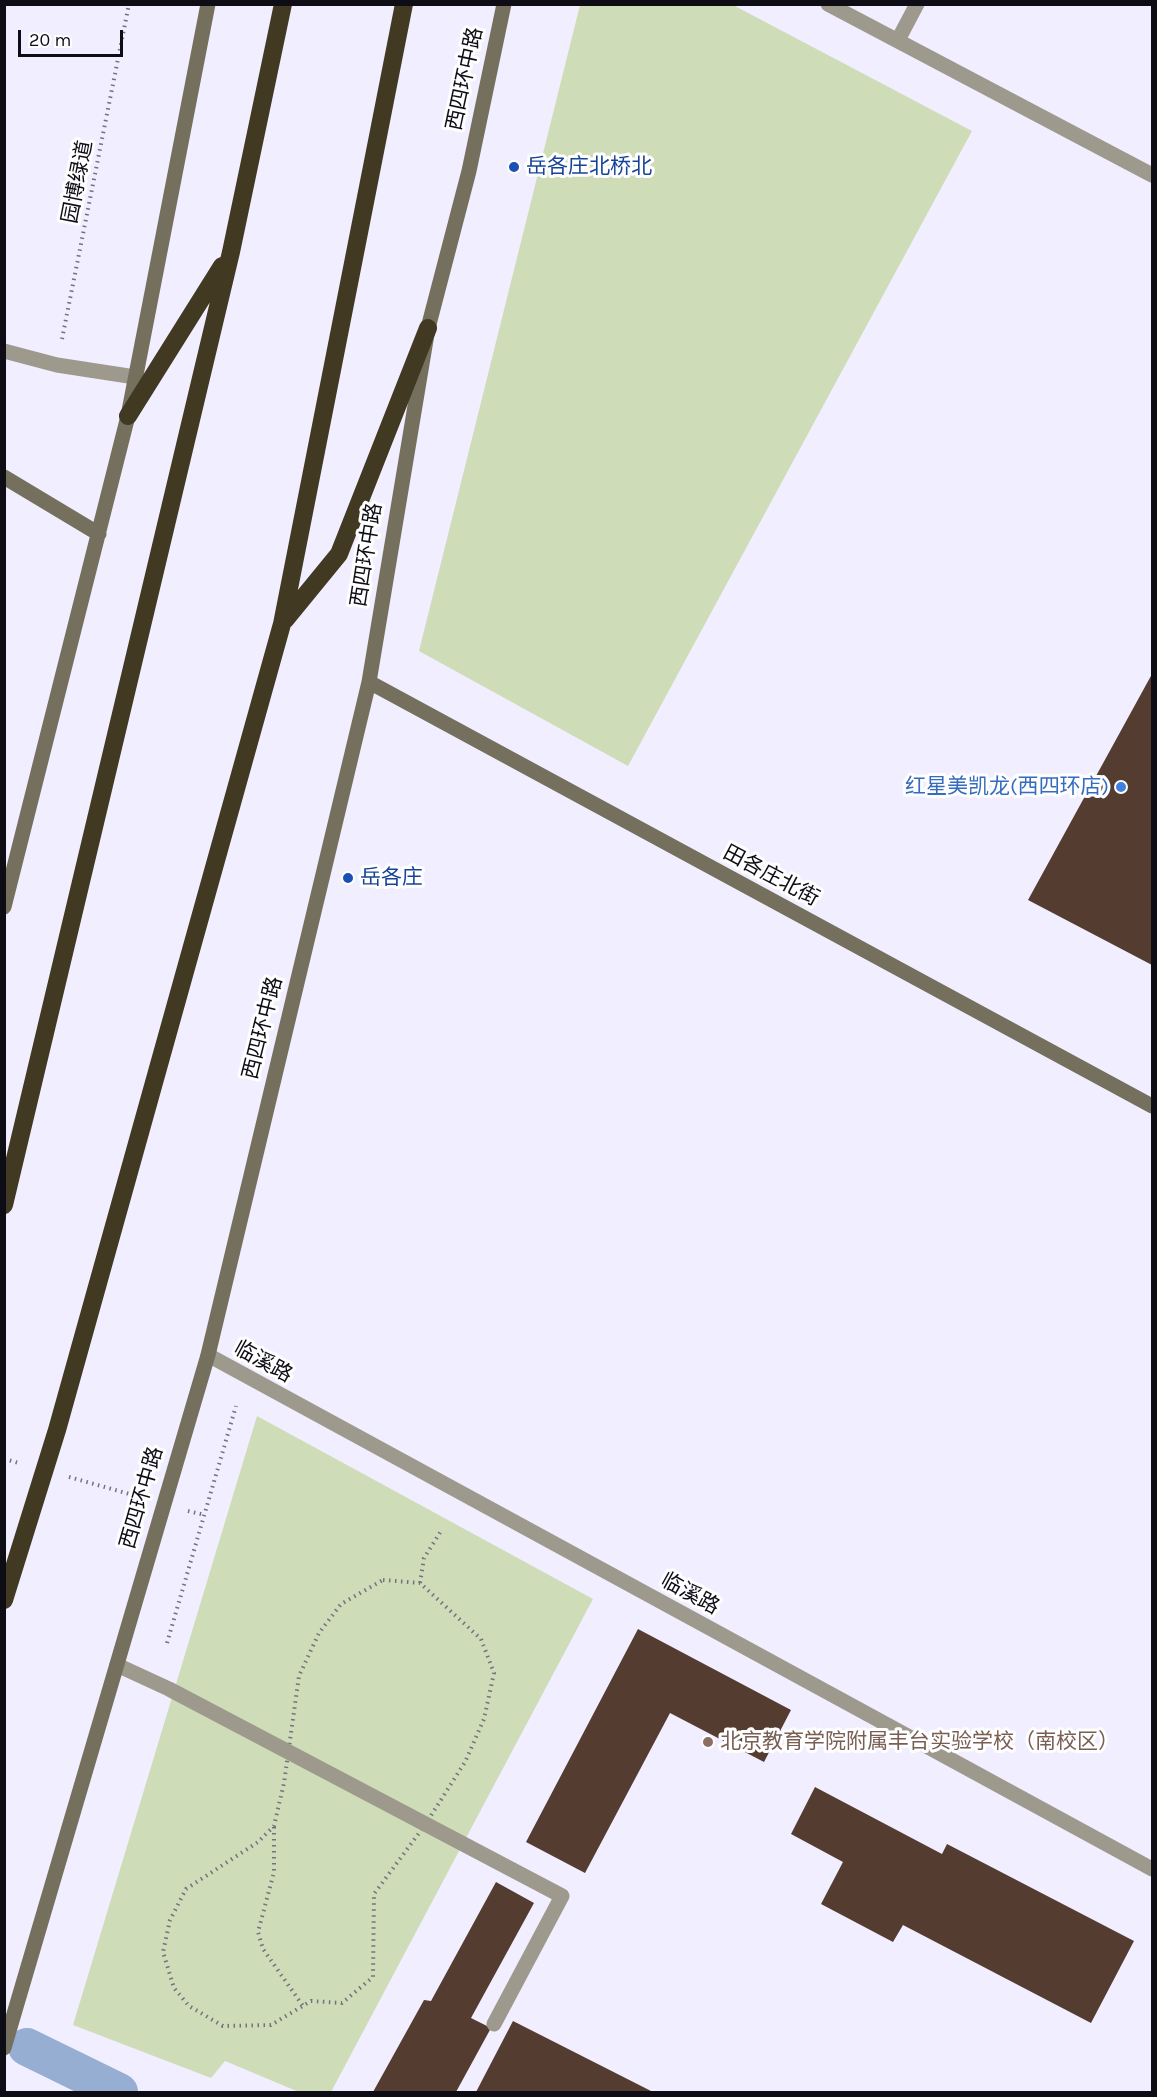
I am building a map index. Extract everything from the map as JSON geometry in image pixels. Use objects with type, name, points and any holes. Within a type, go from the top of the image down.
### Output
[{"type":"highway","points":[[4,1205],[231,252],[283,4]]},
{"type":"highway","points":[[4,1600],[61,1419],[282,624],[404,4]]},
{"type":"highway","points":[[128,416],[231,252]]},
{"type":"highway","points":[[282,624],[339,554],[428,328]]},
{"type":"street","points":[[4,906],[128,416],[208,4]]},
{"type":"street","name":"西四环中路","points":[[4,2048],[208,1355],[369,682],[428,328],[469,171],[504,4]]},
{"type":"street","points":[[828,4],[1152,175]]},
{"type":"street","points":[[898,40],[917,4]]},
{"type":"street","points":[[4,351],[57,365],[135,377]]},
{"type":"street","points":[[4,477],[99,534]]},
{"type":"street","name":"田各庄北街","points":[[369,682],[1152,1106]]},
{"type":"street","name":"临溪路","points":[[208,1355],[1152,1869]]},
{"type":"street","points":[[117,1665],[169,1689],[562,1896],[494,2024]]},
{"type":"path","name":"园博绿道","points":[[57,365],[129,4]]},
{"type":"path","points":[[167,1643],[236,1406]]},
{"type":"path","points":[[4,1459],[27,1466]]},
{"type":"path","points":[[60,1475],[149,1500]]},
{"type":"path","points":[[182,1509],[205,1515]]},
{"type":"path","points":[[420,1582],[424,1558],[441,1531]]},
{"type":"path","points":[[274,1826],[258,1842],[186,1889],[170,1920],[163,1952],[174,1988],[189,2006],[223,2026],[271,2025],[303,2006],[311,2001],[342,2003],[374,1977],[374,1894],[425,1825],[465,1762],[484,1719],[494,1673],[481,1639],[420,1582],[383,1580],[341,1604],[319,1633],[299,1676],[284,1784],[274,1826],[274,1872],[258,1932],[263,1948],[303,2006]]},
{"type":"green space","points":[[580,5],[733,5],[972,131],[628,766],[419,651]]},
{"type":"green space","points":[[257,1416],[593,1599],[331,2092],[299,2092],[225,2061],[211,2078],[73,2025]]},
{"type":"building","name":"红星美凯龙(西四环店)","points":[[1152,674],[1152,965],[1028,900]]},
{"type":"building","points":[[638,1629],[791,1710],[764,1762],[670,1713],[585,1873],[526,1842]]},
{"type":"building","points":[[815,1787],[942,1854],[947,1844],[1134,1941],[1091,2023],[903,1925],[893,1942],[821,1904],[843,1862],[791,1834]]},
{"type":"building","points":[[496,1882],[534,1903],[471,2018],[491,2028],[456,2092],[373,2092],[424,2000],[431,2001]]},
{"type":"building","points":[[513,2021],[653,2092],[476,2092]]},
{"type":"waterway","points":[[27,2047],[119,2092]]},
{"type":"place","name":"岳各庄北桥北","points":[[514,167]]},
{"type":"place","name":"红星美凯龙(西四环店)","points":[[1121,787]]},
{"type":"place","name":"岳各庄","points":[[348,878]]},
{"type":"place","name":"北京教育学院附属丰台实验学校（南校区）","points":[[708,1742]]}]
